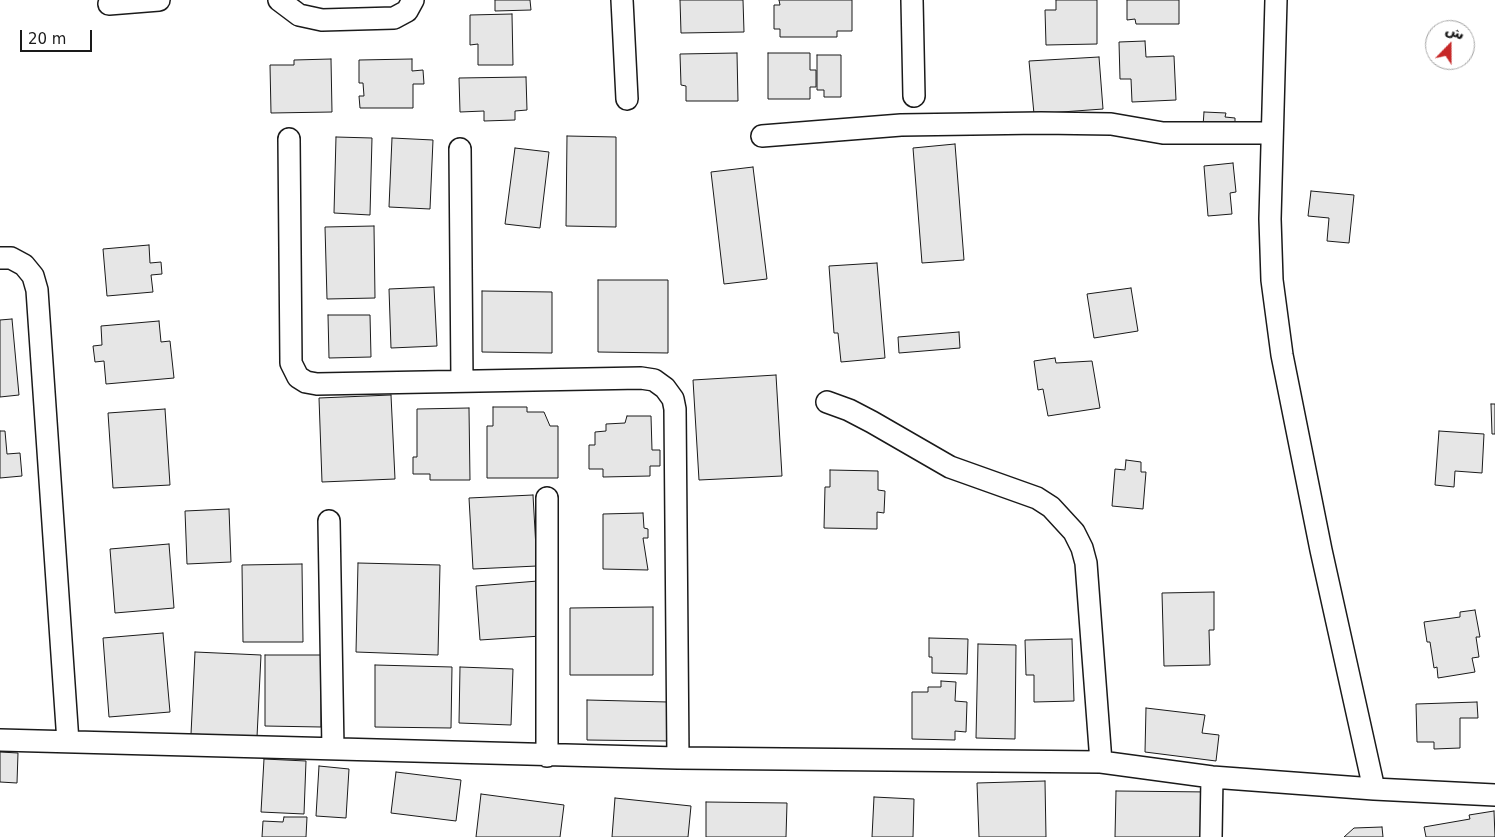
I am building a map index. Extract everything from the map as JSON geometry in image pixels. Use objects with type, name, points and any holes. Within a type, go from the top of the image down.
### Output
[{"type":"street","points":[[110,4],[159,0]]},
{"type":"street","points":[[279,0],[299,14],[322,20],[394,18],[407,11],[413,0]]},
{"type":"street","points":[[622,0],[627,99]]},
{"type":"street","points":[[912,0],[914,96]]},
{"type":"street","points":[[1276,0],[1270,219],[1272,280],[1282,354],[1321,550],[1374,789]]},
{"type":"street","points":[[762,136],[901,125],[1041,122],[1111,124],[1163,134],[1272,133]]},
{"type":"street","points":[[289,139],[292,363],[294,370],[306,382],[317,384],[641,378],[660,384],[673,399],[675,409],[678,758]]},
{"type":"street","points":[[460,149],[462,381]]},
{"type":"street","points":[[0,258],[11,258],[24,265],[33,276],[37,290],[68,742]]},
{"type":"street","points":[[827,402],[872,422],[950,467],[1038,498],[1051,507],[1069,525],[1082,548],[1086,563],[1101,762]]},
{"type":"street","points":[[547,498],[547,756]]},
{"type":"street","points":[[329,521],[333,749]]},
{"type":"street","points":[[0,740],[547,756],[1101,762],[1212,777],[1374,789],[1495,795]]},
{"type":"street","points":[[1211,837],[1212,777]]},
{"type":"building","points":[[495,0],[530,0],[531,10],[495,11]]},
{"type":"building","points":[[680,0],[743,0],[744,32],[681,33]]},
{"type":"building","points":[[779,0],[852,0],[852,31],[837,31],[837,37],[780,37],[780,29],[774,29],[774,5],[780,5]]},
{"type":"building","points":[[1056,0],[1097,0],[1097,44],[1046,45],[1045,10],[1056,10]]},
{"type":"building","points":[[1127,0],[1179,0],[1179,24],[1136,24],[1135,19],[1127,20]]},
{"type":"building","points":[[512,14],[513,65],[478,65],[478,44],[470,45],[470,15]]},
{"type":"building","points":[[1145,41],[1146,57],[1174,56],[1176,100],[1132,102],[1131,79],[1120,79],[1119,42]]},
{"type":"building","points":[[737,53],[738,101],[686,101],[686,86],[681,85],[680,54]]},
{"type":"building","points":[[768,53],[810,53],[810,70],[816,70],[816,87],[810,87],[810,99],[768,99]]},
{"type":"building","points":[[817,55],[841,55],[841,97],[824,97],[824,90],[817,90]]},
{"type":"building","points":[[1099,57],[1103,109],[1034,114],[1029,61]]},
{"type":"building","points":[[331,59],[332,112],[271,113],[270,65],[294,65],[294,60]]},
{"type":"building","points":[[412,59],[412,71],[423,70],[424,84],[413,84],[413,108],[360,108],[359,96],[364,96],[363,83],[359,83],[359,60]]},
{"type":"building","points":[[526,77],[527,110],[515,111],[515,120],[484,121],[484,111],[460,112],[459,78]]},
{"type":"building","points":[[1204,112],[1226,113],[1225,117],[1235,118],[1235,127],[1203,126]]},
{"type":"building","points":[[567,136],[616,137],[616,227],[566,226]]},
{"type":"building","points":[[336,137],[372,138],[370,215],[334,213]]},
{"type":"building","points":[[392,138],[433,140],[430,209],[389,207]]},
{"type":"building","points":[[955,144],[964,260],[922,263],[913,148]]},
{"type":"building","points":[[515,148],[549,152],[540,228],[505,224]]},
{"type":"building","points":[[1233,163],[1236,192],[1230,193],[1232,214],[1208,216],[1204,166]]},
{"type":"building","points":[[753,167],[767,279],[724,284],[711,172]]},
{"type":"building","points":[[1311,191],[1354,195],[1349,243],[1327,241],[1329,218],[1308,216]]},
{"type":"building","points":[[374,226],[375,298],[327,299],[325,227]]},
{"type":"building","points":[[149,245],[150,263],[161,262],[162,274],[151,275],[153,292],[107,296],[103,249]]},
{"type":"building","points":[[877,263],[885,358],[841,362],[838,333],[834,333],[829,266]]},
{"type":"building","points":[[598,280],[668,280],[668,353],[598,352]]},
{"type":"building","points":[[434,287],[437,346],[391,348],[389,289]]},
{"type":"building","points":[[1131,288],[1138,331],[1094,338],[1087,294]]},
{"type":"building","points":[[482,291],[552,292],[552,353],[482,352]]},
{"type":"building","points":[[328,315],[370,315],[371,357],[329,358]]},
{"type":"building","points":[[12,319],[19,395],[0,397],[0,320]]},
{"type":"building","points":[[159,321],[161,342],[170,341],[174,378],[106,384],[104,361],[95,362],[93,346],[102,345],[101,326]]},
{"type":"building","points":[[959,332],[960,348],[899,353],[898,337]]},
{"type":"building","points":[[1055,358],[1056,363],[1092,361],[1100,408],[1048,416],[1043,389],[1038,390],[1034,361]]},
{"type":"building","points":[[776,375],[782,476],[699,480],[693,380]]},
{"type":"building","points":[[391,395],[395,479],[322,482],[319,398]]},
{"type":"building","points":[[1491,404],[1495,404],[1495,434],[1492,434]]},
{"type":"building","points":[[493,407],[527,407],[527,412],[544,412],[550,426],[558,426],[558,478],[487,478],[487,426],[493,426]]},
{"type":"building","points":[[469,408],[470,480],[430,480],[430,474],[413,474],[413,457],[417,457],[417,409]]},
{"type":"building","points":[[165,409],[170,485],[113,488],[108,413]]},
{"type":"building","points":[[627,416],[651,416],[652,450],[660,450],[660,466],[650,466],[650,476],[603,477],[603,469],[589,469],[589,445],[595,445],[595,432],[606,431],[606,424],[625,423]]},
{"type":"building","points":[[0,431],[5,431],[7,454],[20,453],[22,476],[0,478]]},
{"type":"building","points":[[1439,431],[1484,434],[1482,473],[1455,471],[1454,487],[1435,485]]},
{"type":"building","points":[[1126,460],[1141,462],[1141,472],[1146,472],[1143,509],[1112,506],[1115,469],[1125,470]]},
{"type":"building","points":[[830,470],[878,471],[878,490],[885,491],[884,513],[877,512],[877,529],[824,528],[825,487],[830,487]]},
{"type":"building","points":[[533,495],[537,566],[473,569],[469,498]]},
{"type":"building","points":[[229,509],[231,562],[187,564],[185,511]]},
{"type":"building","points":[[643,513],[644,528],[648,529],[648,538],[643,538],[648,570],[603,569],[603,514]]},
{"type":"building","points":[[169,544],[174,608],[115,613],[110,549]]},
{"type":"building","points":[[358,563],[440,565],[438,655],[356,652]]},
{"type":"building","points":[[302,564],[303,642],[243,642],[242,565]]},
{"type":"building","points":[[538,581],[541,636],[480,640],[476,586]]},
{"type":"building","points":[[1214,592],[1214,630],[1209,630],[1210,665],[1164,666],[1162,593]]},
{"type":"building","points":[[653,607],[653,675],[570,675],[570,608]]},
{"type":"building","points":[[1475,610],[1480,637],[1476,637],[1479,657],[1472,658],[1475,672],[1438,678],[1437,667],[1434,668],[1430,642],[1427,642],[1424,622],[1460,617],[1460,612]]},
{"type":"building","points":[[163,633],[170,712],[109,717],[103,638]]},
{"type":"building","points":[[929,638],[968,639],[967,674],[932,673],[932,657],[929,657]]},
{"type":"building","points":[[1072,639],[1074,701],[1034,702],[1034,675],[1026,675],[1025,640]]},
{"type":"building","points":[[978,644],[1016,645],[1015,739],[976,738]]},
{"type":"building","points":[[195,652],[261,655],[257,737],[191,734]]},
{"type":"building","points":[[265,655],[321,655],[321,727],[265,726]]},
{"type":"building","points":[[375,665],[452,667],[451,728],[375,727]]},
{"type":"building","points":[[460,667],[513,669],[511,725],[459,723]]},
{"type":"building","points":[[941,681],[956,682],[955,701],[967,702],[966,732],[955,731],[955,740],[912,739],[912,692],[928,692],[928,687],[941,687]]},
{"type":"building","points":[[587,700],[668,702],[668,741],[587,740]]},
{"type":"building","points":[[1477,702],[1478,718],[1460,718],[1460,748],[1434,749],[1434,742],[1417,742],[1416,704]]},
{"type":"building","points":[[1146,708],[1205,715],[1202,733],[1219,735],[1216,761],[1145,752]]},
{"type":"building","points":[[0,752],[18,753],[17,783],[0,782]]},
{"type":"building","points":[[264,759],[306,761],[304,814],[261,812]]},
{"type":"building","points":[[319,766],[349,769],[346,818],[316,816]]},
{"type":"building","points":[[396,772],[461,780],[456,821],[391,813]]},
{"type":"building","points":[[1045,781],[1046,837],[979,837],[977,783]]},
{"type":"building","points":[[1116,791],[1210,792],[1209,837],[1115,837]]},
{"type":"building","points":[[481,794],[564,805],[560,837],[476,837]]},
{"type":"building","points":[[874,797],[914,799],[913,837],[872,837]]},
{"type":"building","points":[[615,798],[691,806],[688,837],[612,837]]},
{"type":"building","points":[[706,802],[787,803],[786,837],[706,837]]},
{"type":"building","points":[[1494,811],[1495,837],[1426,837],[1424,827],[1470,819],[1469,815]]},
{"type":"building","points":[[284,817],[307,817],[306,837],[262,837],[263,821],[283,822]]},
{"type":"building","points":[[1382,827],[1383,837],[1344,837],[1354,828]]}]
